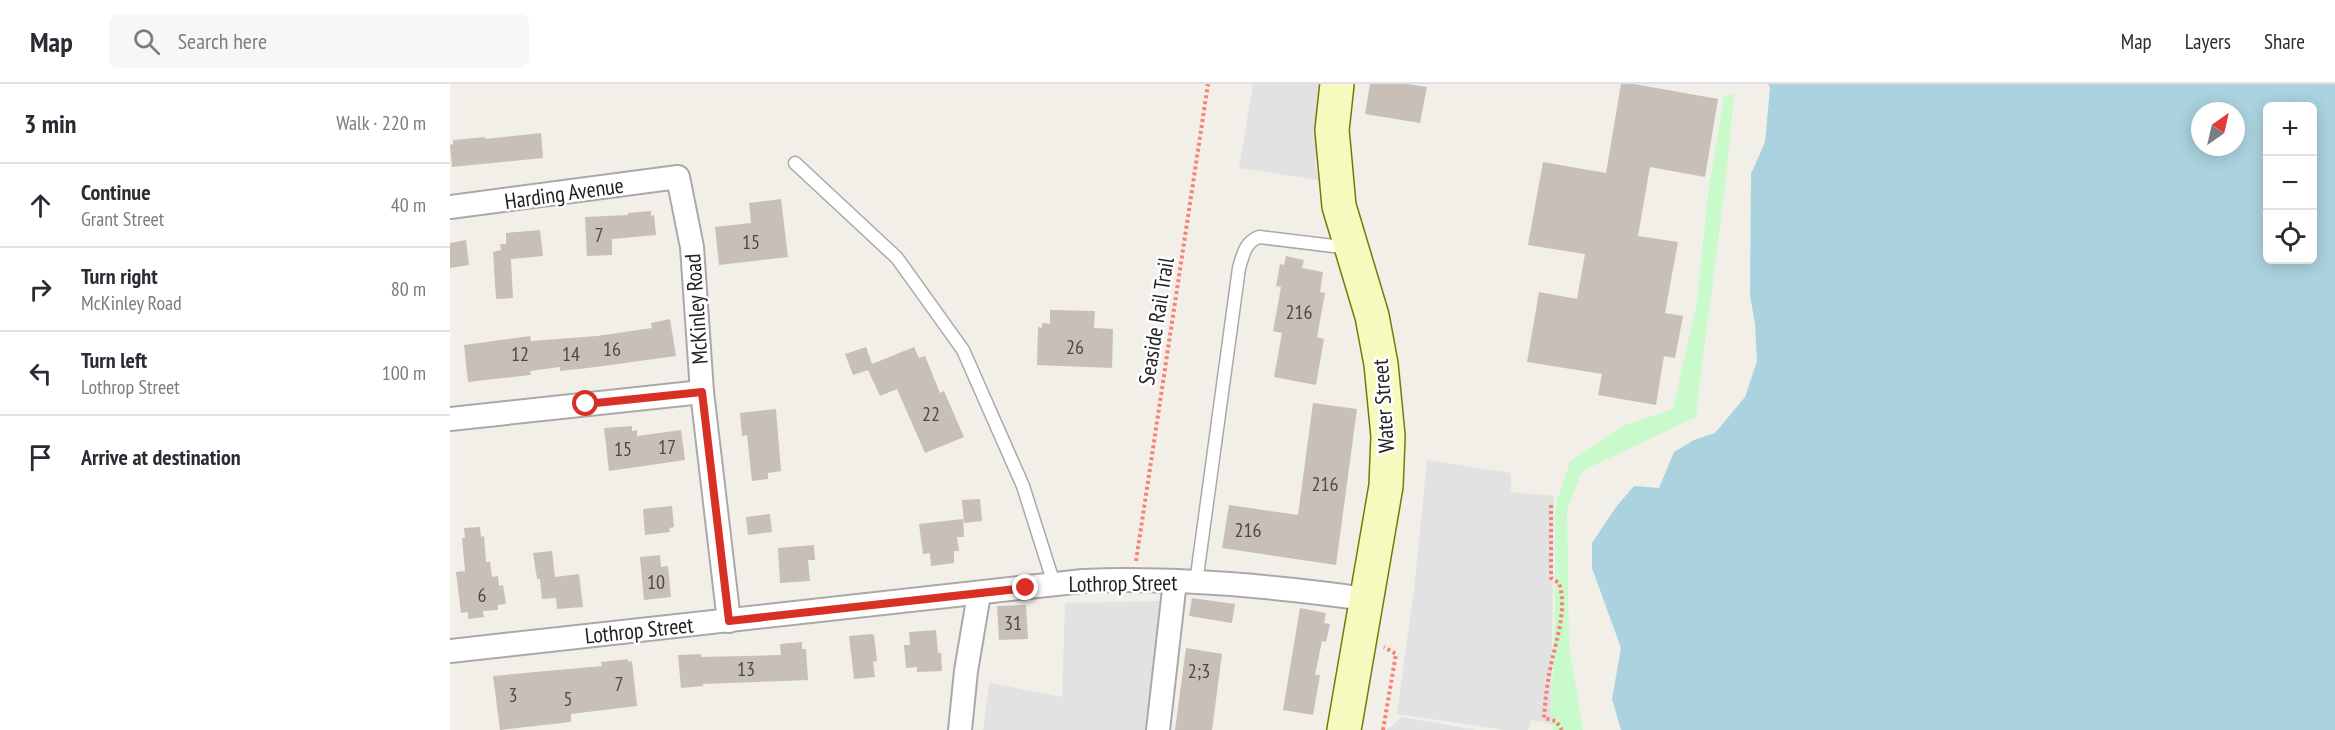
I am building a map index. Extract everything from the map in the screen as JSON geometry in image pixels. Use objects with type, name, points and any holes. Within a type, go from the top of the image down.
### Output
[{"type":"main road","name":"Water Street","points":[[1336,84],[1332,130],[1339,206],[1372,316],[1382,364],[1387,413],[1386,486],[1344,730]]},
{"type":"street","name":"Harding Avenue","points":[[450,207],[678,177]]},
{"type":"street","name":"McKinley Road","points":[[678,177],[692,247],[702,392],[729,621]]},
{"type":"street","points":[[450,419],[702,392]]},
{"type":"street","name":"Lothrop Street","points":[[450,651],[1054,584],[1133,579],[1300,591],[1366,599]]},
{"type":"street","points":[[1158,730],[1186,582]]},
{"type":"street","points":[[960,730],[966,671],[979,594]]},
{"type":"lane","points":[[795,162],[897,258],[963,350],[1023,486],[1054,584]]},
{"type":"lane","points":[[1186,582],[1239,268],[1244,251],[1251,240],[1259,237],[1351,248]]},
{"type":"path","name":"Seaside Rail Trail","points":[[1136,563],[1208,84]]},
{"type":"path","points":[[1551,505],[1551,578],[1559,583],[1562,594],[1544,718],[1556,721],[1562,730]]},
{"type":"green space","points":[[1724,95],[1734,95],[1696,417],[1582,471],[1567,510],[1569,645],[1583,730],[1553,730],[1551,724],[1555,609],[1555,507],[1570,461],[1623,426],[1673,409],[1697,302],[1708,194]]},
{"type":"shaded area","points":[[1253,84],[1325,84],[1315,163],[1319,180],[1239,168]]},
{"type":"shaded area","points":[[1427,460],[1511,473],[1511,492],[1554,496],[1551,724],[1531,720],[1528,730],[1505,730],[1397,714],[1414,589]]},
{"type":"shaded area","points":[[1159,601],[1159,642],[1146,730],[983,730],[989,683],[1062,697],[1065,603]]},
{"type":"shaded area","points":[[1401,717],[1477,730],[1387,730]]},
{"type":"water","points":[[1768,84],[2335,84],[2335,730],[1621,730],[1612,699],[1621,648],[1592,568],[1592,543],[1616,507],[1634,486],[1659,488],[1674,452],[1694,440],[1715,433],[1745,397],[1757,361],[1755,324],[1750,295],[1751,174],[1765,142],[1770,88]]},
{"type":"building","points":[[1370,84],[1408,84],[1427,87],[1420,123],[1365,114]]},
{"type":"building","points":[[1621,84],[1634,84],[1718,99],[1705,177],[1650,167],[1638,236],[1678,242],[1665,313],[1683,316],[1675,358],[1664,356],[1656,405],[1598,395],[1602,374],[1527,362],[1539,292],[1577,299],[1585,254],[1528,245],[1543,162],[1606,173]]},
{"type":"building","points":[[541,133],[543,158],[452,167],[450,145],[453,144],[453,140]]},
{"type":"building","points":[[781,199],[788,257],[719,265],[715,227],[751,223],[749,203]]},
{"type":"building","points":[[651,211],[651,216],[654,215],[656,235],[612,239],[612,255],[587,256],[585,217],[628,215],[628,213]]},
{"type":"building","points":[[540,230],[543,256],[511,259],[513,298],[496,299],[493,252],[501,250],[500,244],[506,244],[506,233]]},
{"type":"building","points":[[466,240],[469,265],[450,268],[450,243]]},
{"type":"building","points":[[1286,256],[1304,260],[1302,268],[1323,272],[1320,292],[1325,293],[1317,337],[1324,339],[1316,385],[1274,377],[1282,333],[1273,331],[1281,287],[1276,286],[1280,264],[1284,265]]},
{"type":"building","points":[[1050,310],[1095,311],[1094,328],[1113,329],[1112,368],[1037,365],[1038,327],[1042,328],[1042,323],[1050,324]]},
{"type":"building","points":[[670,319],[676,356],[560,371],[560,367],[530,371],[531,375],[468,382],[464,345],[530,336],[531,341],[597,336],[652,328],[651,323]]},
{"type":"building","points":[[866,347],[872,364],[914,347],[919,358],[925,356],[940,393],[944,391],[964,437],[925,453],[897,389],[880,396],[868,370],[853,375],[845,354]]},
{"type":"building","points":[[1313,403],[1357,409],[1336,565],[1222,548],[1229,505],[1298,515]]},
{"type":"building","points":[[776,409],[781,471],[768,473],[768,479],[752,481],[747,435],[742,436],[740,413]]},
{"type":"building","points":[[632,426],[632,431],[637,430],[637,436],[681,430],[685,460],[609,471],[604,428]]},
{"type":"building","points":[[980,499],[982,521],[964,523],[962,500]]},
{"type":"building","points":[[672,506],[674,527],[669,528],[670,532],[645,535],[643,509]]},
{"type":"building","points":[[770,514],[772,532],[748,535],[746,517]]},
{"type":"building","points":[[963,519],[964,537],[957,537],[959,551],[954,551],[954,563],[931,566],[930,553],[923,554],[919,524]]},
{"type":"building","points":[[480,527],[481,537],[484,536],[486,562],[490,562],[492,577],[498,576],[499,586],[503,585],[506,604],[498,605],[498,610],[483,611],[484,617],[468,619],[468,612],[461,613],[456,572],[465,571],[462,538],[465,538],[464,528]]},
{"type":"building","points":[[814,545],[815,560],[808,560],[810,581],[780,583],[778,548]]},
{"type":"building","points":[[552,551],[555,577],[579,574],[583,607],[557,609],[556,598],[542,599],[540,579],[537,579],[533,553]]},
{"type":"building","points":[[660,555],[661,567],[668,566],[671,597],[644,600],[640,557]]},
{"type":"building","points":[[1192,598],[1235,604],[1232,623],[1189,616]]},
{"type":"building","points":[[1026,605],[1028,639],[999,640],[997,606]]},
{"type":"building","points":[[1300,608],[1326,613],[1324,623],[1330,624],[1326,642],[1322,641],[1315,675],[1320,675],[1313,715],[1283,710]]},
{"type":"building","points":[[936,630],[942,671],[917,672],[917,667],[906,668],[904,645],[910,645],[909,632]]},
{"type":"building","points":[[874,635],[877,661],[873,662],[875,677],[854,679],[849,636]]},
{"type":"building","points":[[802,642],[802,649],[806,649],[808,680],[703,684],[703,686],[681,688],[678,655],[701,654],[701,657],[781,655],[780,644]]},
{"type":"building","points":[[1186,648],[1222,654],[1212,730],[1175,730]]},
{"type":"building","points":[[628,659],[628,662],[632,661],[637,706],[571,714],[571,722],[500,730],[493,676],[602,666],[601,662]]},
{"type":"route","points":[[586,404],[702,392],[729,621],[1026,588]]}]
